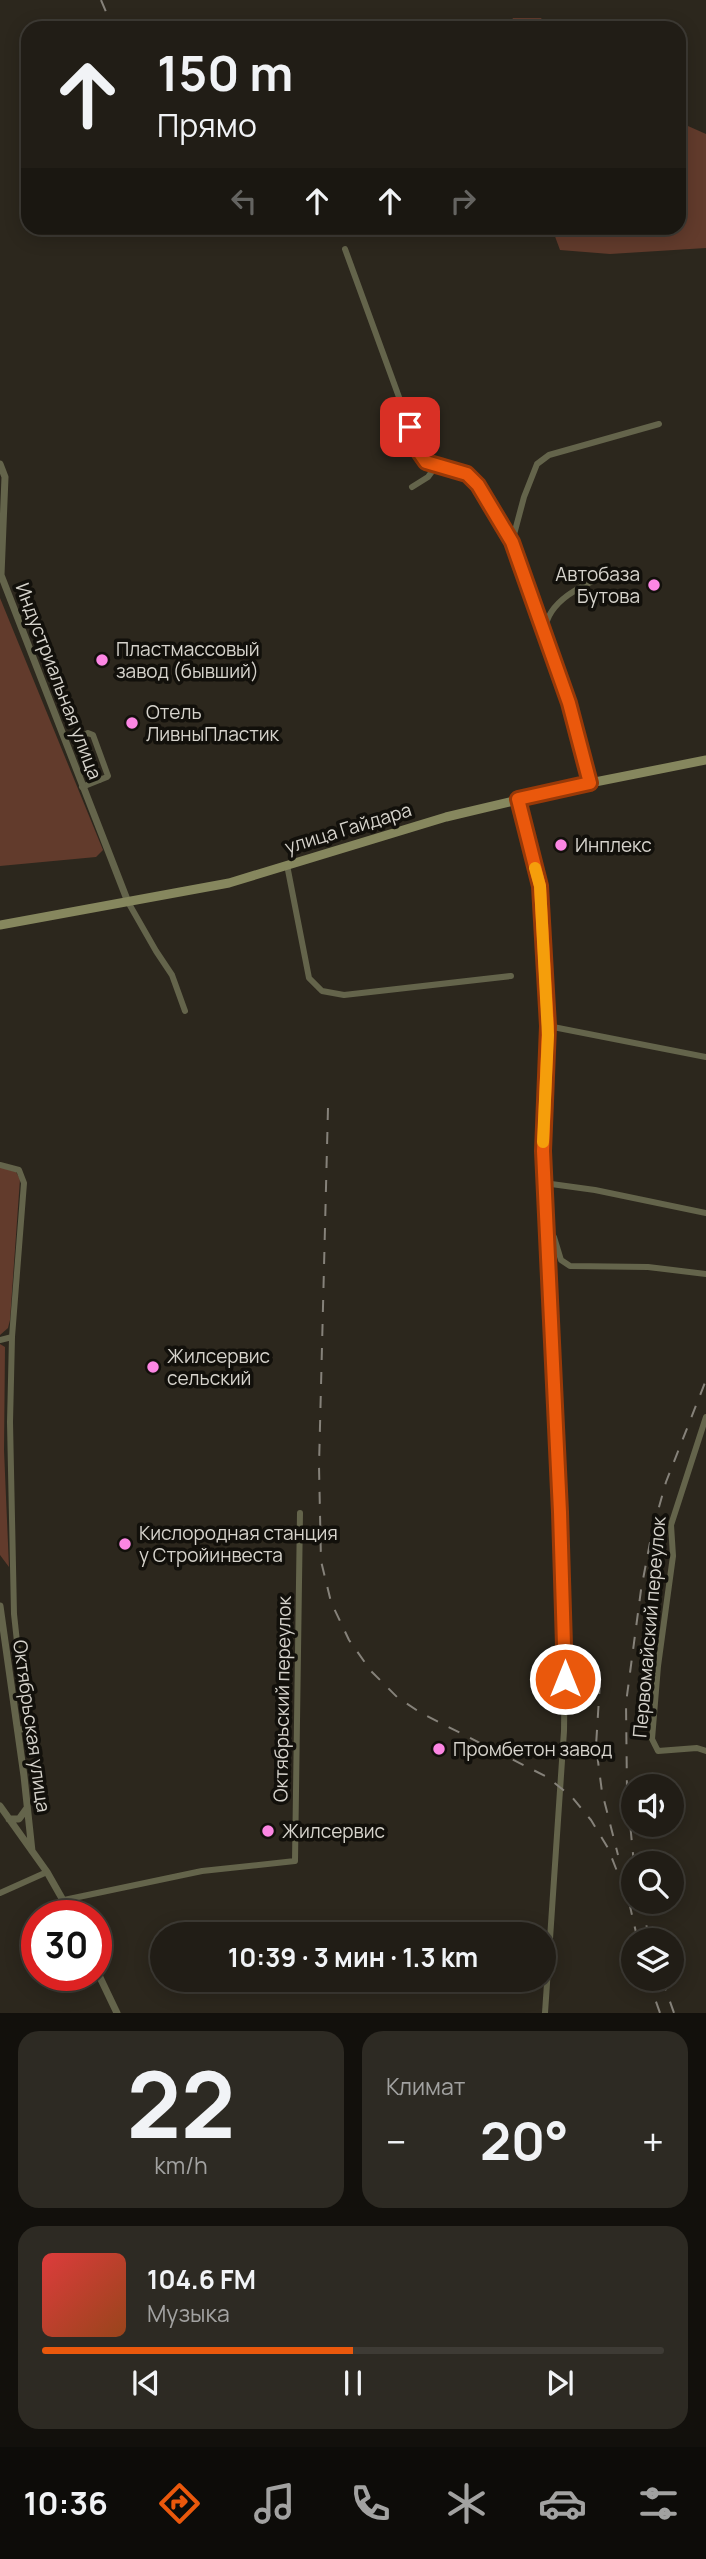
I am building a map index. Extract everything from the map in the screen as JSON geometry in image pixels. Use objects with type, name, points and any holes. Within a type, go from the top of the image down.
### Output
[{"type":"main road","name":"улица Гайдара","points":[[0,925],[229,883],[446,817],[590,783],[706,760]]},
{"type":"street","points":[[345,249],[419,452],[426,462],[457,470],[472,479],[512,542],[569,703],[590,783]]},
{"type":"street","points":[[512,542],[524,497],[537,464],[542,459],[659,424]]},
{"type":"street","name":"Индустриальная улица","points":[[0,464],[5,477],[1,575],[128,902]]},
{"type":"street","points":[[412,486],[428,477],[436,466]]},
{"type":"street","points":[[545,631],[547,619],[570,594],[617,570]]},
{"type":"street","points":[[82,787],[107,778],[108,774],[93,735],[88,733],[84,738],[100,780]]},
{"type":"street","points":[[518,799],[540,886],[548,1026],[543,1151],[565,1653],[564,1731],[545,2013]]},
{"type":"street","points":[[287,865],[309,978],[322,992],[369,994],[511,976]]},
{"type":"street","points":[[128,902],[172,975],[185,1011]]},
{"type":"street","points":[[548,1026],[706,1057]]},
{"type":"street","points":[[0,1165],[19,1170],[24,1183],[12,1337],[10,1422],[14,1614],[26,1725],[24,1729],[18,1730]]},
{"type":"street","points":[[544,1183],[595,1190],[706,1213]]},
{"type":"street","points":[[547,1231],[554,1237],[561,1260],[570,1266],[648,1267],[706,1274]]},
{"type":"street","points":[[0,1340],[12,1337]]},
{"type":"street","name":"Первомайский переулок","points":[[706,1417],[671,1525],[673,1556],[652,1739],[658,1751],[697,1748],[706,1751]]},
{"type":"street","name":"Октябрьский переулок","points":[[64,1900],[202,1871],[295,1861],[300,1513]]},
{"type":"street","name":"Октябрьская улица","points":[[0,1606],[28,1804],[32,1851]]},
{"type":"street","points":[[9,1819],[16,1820],[21,1817],[28,1804]]},
{"type":"street","points":[[0,1806],[64,1900]]},
{"type":"street","points":[[0,1893],[47,1872]]},
{"type":"street","points":[[106,1991],[117,2013]]},
{"type":"shaded area","points":[[513,18],[541,18],[543,21],[511,21]]},
{"type":"shaded area","points":[[686,125],[706,134],[706,248],[610,254],[560,250],[554,235],[686,235]]},
{"type":"shaded area","points":[[0,598],[103,850],[96,857],[0,866]]},
{"type":"shaded area","points":[[0,1167],[16,1172],[20,1179],[10,1320],[8,1328],[0,1335]]},
{"type":"shaded area","points":[[0,1344],[5,1347],[4,1450],[9,1567],[0,1555]]},
{"type":"railway","points":[[101,0],[110,21]]},
{"type":"railway","points":[[328,1108],[319,1466],[321,1561],[331,1602],[349,1640],[371,1671],[397,1697],[421,1713],[547,1777],[572,1797],[591,1820],[608,1848],[629,1902],[635,1928]]},
{"type":"railway","points":[[633,1851],[627,1792],[626,1703],[641,1590],[652,1532],[666,1482],[706,1380]]},
{"type":"railway","points":[[600,1682],[596,1746],[602,1792],[618,1855]]},
{"type":"railway","points":[[644,1914],[647,1928]]},
{"type":"railway","points":[[652,1991],[660,2013]]},
{"type":"railway","points":[[666,1991],[674,2013]]},
{"type":"slow traffic","points":[[535,868],[540,886],[548,1026],[543,1142]]},
{"type":"place","name":"Автобаза Бутова","points":[[654,585]]},
{"type":"place","name":"Пластмассовый завод (бывший)","points":[[102,660]]},
{"type":"place","name":"Отель ЛивныПластик","points":[[132,723]]},
{"type":"place","name":"Инплекс","points":[[561,845]]},
{"type":"place","name":"Жилсервис сельский","points":[[153,1367]]},
{"type":"place","name":"Кислородная станция у Стройинвеста","points":[[125,1544]]},
{"type":"place","name":"Промбетон завод","points":[[439,1749]]},
{"type":"place","name":"Жилсервис","points":[[268,1831]]},
{"type":"route","points":[[410,427],[419,452],[426,462],[467,474],[478,485],[512,542],[569,703],[590,783],[518,799],[540,886],[548,1026],[543,1151],[565,1679]]}]
